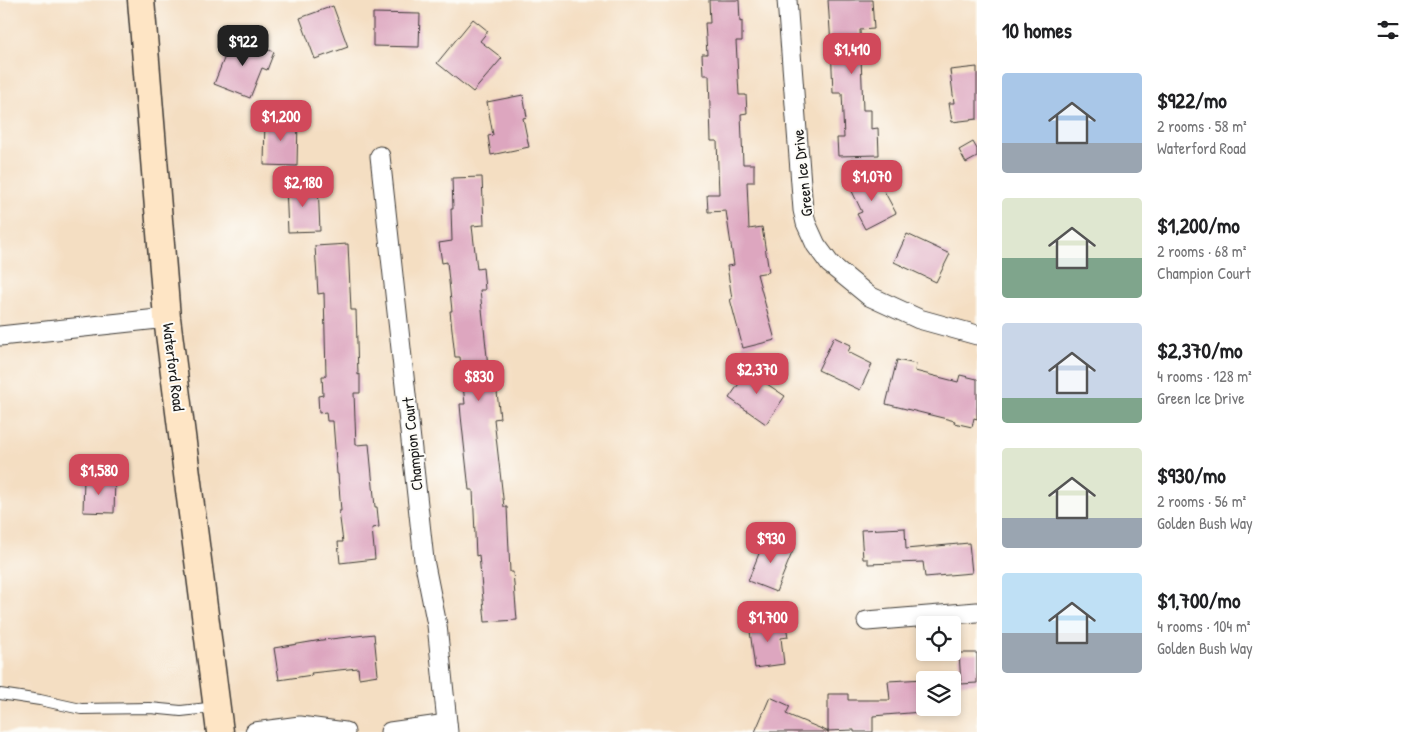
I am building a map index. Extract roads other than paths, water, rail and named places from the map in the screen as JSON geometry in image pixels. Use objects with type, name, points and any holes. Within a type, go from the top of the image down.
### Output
[{"type":"main road","name":"Waterford Road","points":[[141,0],[168,318],[220,732]]},
{"type":"street","name":"Green Ice Drive","points":[[787,0],[803,210],[806,223],[816,245],[830,264],[869,296],[919,319],[977,335]]},
{"type":"street","name":"Champion Court","points":[[380,156],[424,560],[437,625],[447,728]]},
{"type":"street","points":[[0,336],[168,318]]},
{"type":"street","points":[[867,621],[977,612]]},
{"type":"street","points":[[255,732],[300,726],[345,732]]},
{"type":"street","points":[[390,732],[447,728]]},
{"type":"lane","points":[[0,694],[81,709],[150,708],[181,711],[217,706]]}]
